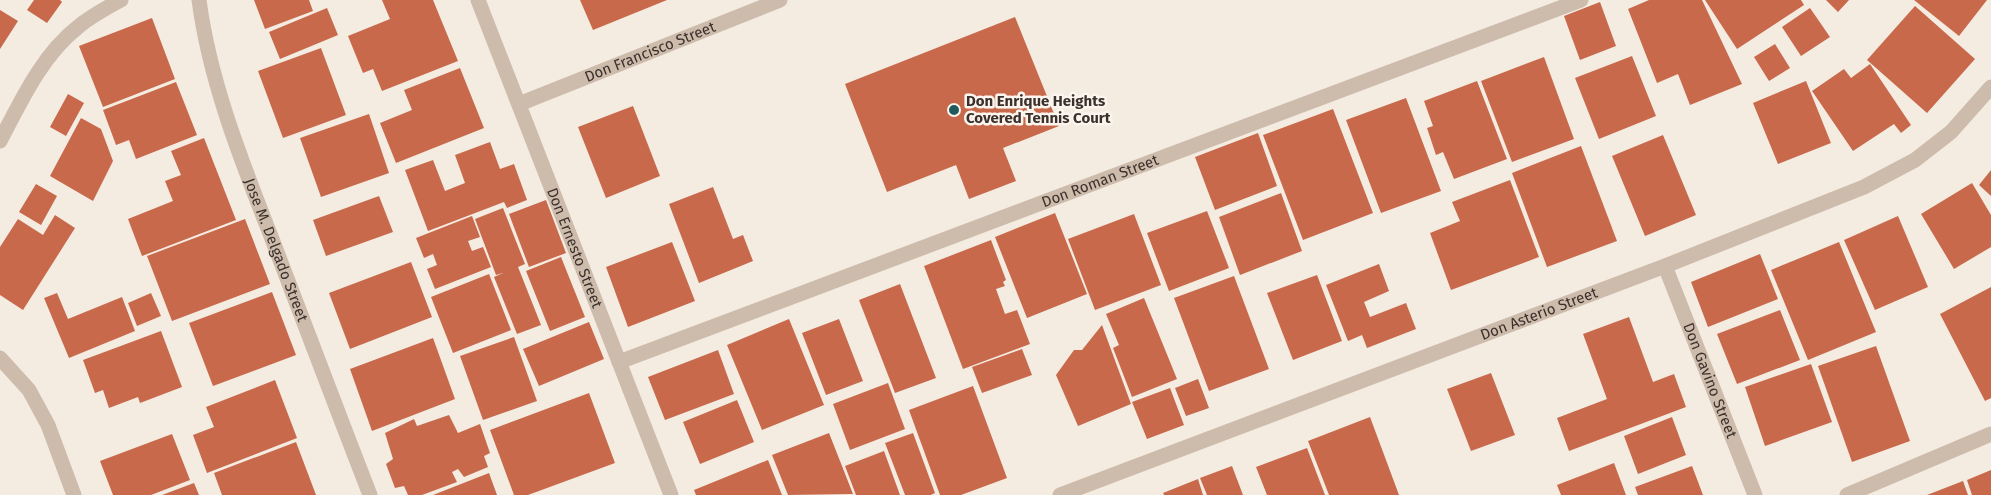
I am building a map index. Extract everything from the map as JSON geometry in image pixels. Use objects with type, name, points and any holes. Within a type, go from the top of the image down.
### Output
[{"type":"street","points":[[1,136],[52,52],[77,27],[121,0]]},
{"type":"street","name":"Jose M. Delgado Street","points":[[199,0],[203,32],[242,161],[370,495]]},
{"type":"street","name":"Don Ernesto Street","points":[[478,0],[671,495]]},
{"type":"street","name":"Don Francisco Street","points":[[519,104],[780,0]]},
{"type":"street","name":"Don Roman Street","points":[[619,362],[1581,0]]},
{"type":"street","name":"Don Asterio Street","points":[[1060,495],[1665,266],[1864,187],[1915,160],[1951,132],[1991,87]]},
{"type":"street","name":"Don Gavino Street","points":[[1665,266],[1755,495]]},
{"type":"street","points":[[0,358],[29,390],[48,425],[74,495]]},
{"type":"street","points":[[1847,495],[1991,434]]},
{"type":"building","points":[[34,0],[60,0],[62,2],[47,23],[27,10]]},
{"type":"building","points":[[254,0],[309,0],[313,11],[265,29]]},
{"type":"building","points":[[382,0],[433,0],[458,61],[382,91],[373,69],[363,73],[348,36],[390,19]]},
{"type":"building","points":[[580,0],[667,0],[593,30]]},
{"type":"building","points":[[1649,0],[1702,0],[1742,84],[1690,105],[1678,74],[1657,83],[1628,9]]},
{"type":"building","points":[[1705,0],[1801,0],[1804,5],[1737,49]]},
{"type":"building","points":[[1826,0],[1849,0],[1838,12]]},
{"type":"building","points":[[1914,0],[1987,0],[1959,36]]},
{"type":"building","points":[[1600,2],[1616,46],[1580,60],[1564,16]]},
{"type":"building","points":[[1915,6],[1975,59],[1927,113],[1867,60]]},
{"type":"building","points":[[327,8],[338,35],[280,59],[269,32]]},
{"type":"building","points":[[1810,8],[1830,37],[1801,56],[1782,27]]},
{"type":"building","points":[[0,10],[18,21],[0,49]]},
{"type":"building","points":[[1015,17],[1059,126],[1003,148],[1016,181],[969,199],[956,165],[887,192],[845,84]]},
{"type":"building","points":[[152,18],[175,79],[103,107],[79,46]]},
{"type":"building","points":[[1775,44],[1790,68],[1769,81],[1754,57]]},
{"type":"building","points":[[321,48],[346,115],[283,138],[258,71]]},
{"type":"building","points":[[1632,56],[1656,116],[1599,139],[1575,78]]},
{"type":"building","points":[[1544,57],[1574,139],[1512,162],[1481,81]]},
{"type":"building","points":[[1870,64],[1911,125],[1901,133],[1894,124],[1853,151],[1812,91],[1844,69],[1851,78]]},
{"type":"building","points":[[460,68],[484,128],[396,163],[380,123],[412,110],[404,90]]},
{"type":"building","points":[[1477,81],[1507,159],[1454,179],[1443,152],[1436,155],[1427,128],[1433,126],[1424,101]]},
{"type":"building","points":[[1806,81],[1831,143],[1778,164],[1753,103]]},
{"type":"building","points":[[176,82],[197,135],[136,159],[129,140],[116,145],[103,110]]},
{"type":"building","points":[[68,94],[84,103],[66,136],[50,127]]},
{"type":"building","points":[[1406,98],[1441,191],[1381,213],[1346,120]]},
{"type":"building","points":[[633,106],[660,176],[606,198],[578,127]]},
{"type":"building","points":[[1333,109],[1373,213],[1303,240],[1263,135]]},
{"type":"building","points":[[369,114],[389,173],[321,197],[300,138]]},
{"type":"building","points":[[81,118],[101,129],[113,161],[93,201],[50,176]]},
{"type":"building","points":[[1258,133],[1277,186],[1215,210],[1195,157]]},
{"type":"building","points":[[1663,135],[1696,215],[1645,236],[1612,156]]},
{"type":"building","points":[[204,138],[236,220],[142,256],[128,219],[173,201],[165,181],[181,175],[171,151]]},
{"type":"building","points":[[490,142],[500,169],[514,164],[527,200],[507,208],[504,202],[428,231],[405,170],[433,160],[445,191],[465,183],[455,155]]},
{"type":"building","points":[[1581,146],[1617,241],[1547,267],[1512,173]]},
{"type":"building","points":[[1991,170],[1991,196],[1979,185]]},
{"type":"building","points":[[1510,180],[1539,257],[1451,290],[1430,233],[1460,221],[1452,202]]},
{"type":"building","points":[[1972,183],[1991,215],[1991,247],[1954,269],[1921,214]]},
{"type":"building","points":[[36,184],[57,196],[41,225],[19,212]]},
{"type":"building","points":[[713,187],[733,239],[743,235],[753,261],[699,283],[669,204]]},
{"type":"building","points":[[1281,193],[1302,251],[1240,275],[1219,217]]},
{"type":"building","points":[[379,196],[393,232],[326,256],[313,220]]},
{"type":"building","points":[[546,200],[566,253],[529,267],[509,214]]},
{"type":"building","points":[[503,208],[525,264],[518,267],[541,325],[517,334],[494,277],[503,273],[496,275],[475,219]]},
{"type":"building","points":[[1207,211],[1229,268],[1169,291],[1147,233]]},
{"type":"building","points":[[1055,213],[1087,294],[1027,318],[995,237]]},
{"type":"building","points":[[1134,214],[1161,285],[1095,310],[1068,239]]},
{"type":"building","points":[[55,215],[75,228],[23,310],[0,295],[0,247],[18,219],[43,235]]},
{"type":"building","points":[[472,216],[480,237],[468,241],[472,251],[483,247],[491,267],[435,289],[427,269],[437,265],[433,254],[424,258],[416,238]]},
{"type":"building","points":[[1898,216],[1928,287],[1875,310],[1844,240]]},
{"type":"building","points":[[245,219],[270,284],[172,321],[147,256]]},
{"type":"building","points":[[991,240],[1006,280],[1003,282],[1005,286],[996,289],[1005,314],[1017,310],[1030,344],[963,369],[924,266]]},
{"type":"building","points":[[672,242],[695,301],[628,327],[606,267]]},
{"type":"building","points":[[1839,242],[1876,332],[1808,360],[1771,270]]},
{"type":"building","points":[[1760,254],[1778,299],[1708,327],[1691,282]]},
{"type":"building","points":[[561,257],[585,317],[550,331],[526,271]]},
{"type":"building","points":[[411,262],[432,317],[350,349],[329,293]]},
{"type":"building","points":[[1379,264],[1389,291],[1364,302],[1370,317],[1406,303],[1416,329],[1367,348],[1362,335],[1348,341],[1326,285]]},
{"type":"building","points":[[489,274],[511,330],[453,353],[431,297]]},
{"type":"building","points":[[1317,275],[1342,341],[1293,360],[1267,293]]},
{"type":"building","points":[[1234,276],[1269,369],[1209,391],[1174,298]]},
{"type":"building","points":[[900,284],[936,378],[895,393],[859,300]]},
{"type":"building","points":[[1991,287],[1991,398],[1985,401],[1940,314]]},
{"type":"building","points":[[272,292],[296,355],[213,386],[189,323]]},
{"type":"building","points":[[57,293],[68,319],[122,297],[135,331],[69,358],[44,298]]},
{"type":"building","points":[[151,293],[161,316],[137,326],[128,303]]},
{"type":"building","points":[[1144,298],[1177,379],[1132,397],[1113,348],[1119,345],[1106,314]]},
{"type":"building","points":[[1780,310],[1800,360],[1737,384],[1717,334]]},
{"type":"building","points":[[1629,317],[1653,382],[1674,374],[1686,407],[1569,451],[1557,418],[1607,399],[1583,334]]},
{"type":"building","points":[[789,319],[824,405],[762,430],[727,345]]},
{"type":"building","points":[[839,319],[863,381],[826,395],[802,333]]},
{"type":"building","points":[[589,322],[604,359],[539,386],[523,349]]},
{"type":"building","points":[[1102,325],[1131,404],[1078,426],[1056,375],[1074,350],[1082,350]]},
{"type":"building","points":[[161,331],[182,387],[140,403],[138,397],[109,408],[103,390],[95,393],[83,360]]},
{"type":"building","points":[[514,337],[537,401],[483,420],[460,356]]},
{"type":"building","points":[[433,338],[455,399],[372,431],[350,369]]},
{"type":"building","points":[[1876,346],[1910,441],[1852,462],[1818,366]]},
{"type":"building","points":[[1022,349],[1032,375],[982,393],[972,367]]},
{"type":"building","points":[[718,350],[734,394],[665,420],[648,377]]},
{"type":"building","points":[[1811,364],[1832,422],[1765,446],[1745,387]]},
{"type":"building","points":[[1491,373],[1515,435],[1471,451],[1447,389]]},
{"type":"building","points":[[1198,379],[1209,408],[1186,416],[1175,388]]},
{"type":"building","points":[[275,380],[297,438],[207,473],[193,435],[214,427],[206,407]]},
{"type":"building","points":[[888,383],[905,429],[850,450],[833,404]]},
{"type":"building","points":[[973,386],[1007,478],[961,495],[940,495],[909,410]]},
{"type":"building","points":[[1170,388],[1184,425],[1147,439],[1132,402]]},
{"type":"building","points":[[589,393],[615,463],[528,495],[514,495],[490,430]]},
{"type":"building","points":[[737,400],[754,442],[700,464],[683,422]]},
{"type":"building","points":[[449,415],[458,433],[480,424],[490,453],[484,456],[488,467],[464,477],[458,469],[452,472],[457,482],[422,495],[408,495],[404,486],[395,488],[386,464],[393,459],[385,433],[414,419],[417,426]]},
{"type":"building","points":[[1370,417],[1399,495],[1329,495],[1308,441]]},
{"type":"building","points":[[1672,417],[1686,455],[1638,474],[1624,436]]},
{"type":"building","points":[[829,433],[853,494],[788,495],[772,455]]},
{"type":"building","points":[[913,433],[935,493],[931,495],[905,495],[885,443]]},
{"type":"building","points":[[172,434],[190,480],[151,495],[113,495],[100,461]]},
{"type":"building","points":[[296,442],[316,495],[222,495],[214,473]]},
{"type":"building","points":[[1307,448],[1325,495],[1267,495],[1256,467]]},
{"type":"building","points":[[884,451],[900,495],[856,495],[845,466]]},
{"type":"building","points":[[768,460],[782,495],[696,495],[694,490]]},
{"type":"building","points":[[1614,463],[1626,495],[1561,495],[1557,485]]},
{"type":"building","points":[[1232,466],[1243,495],[1207,495],[1200,478]]},
{"type":"building","points":[[1692,466],[1703,495],[1638,495],[1635,487]]},
{"type":"building","points":[[1991,470],[1991,495],[1972,495],[1967,480]]},
{"type":"building","points":[[489,473],[497,495],[433,495]]},
{"type":"building","points":[[1198,479],[1203,495],[1164,495],[1163,493]]},
{"type":"building","points":[[1963,481],[1968,495],[1927,495]]},
{"type":"building","points":[[194,483],[199,495],[162,495]]},
{"type":"place","name":"Don Enrique Heights Covered Tennis Court","points":[[954,110]]}]
